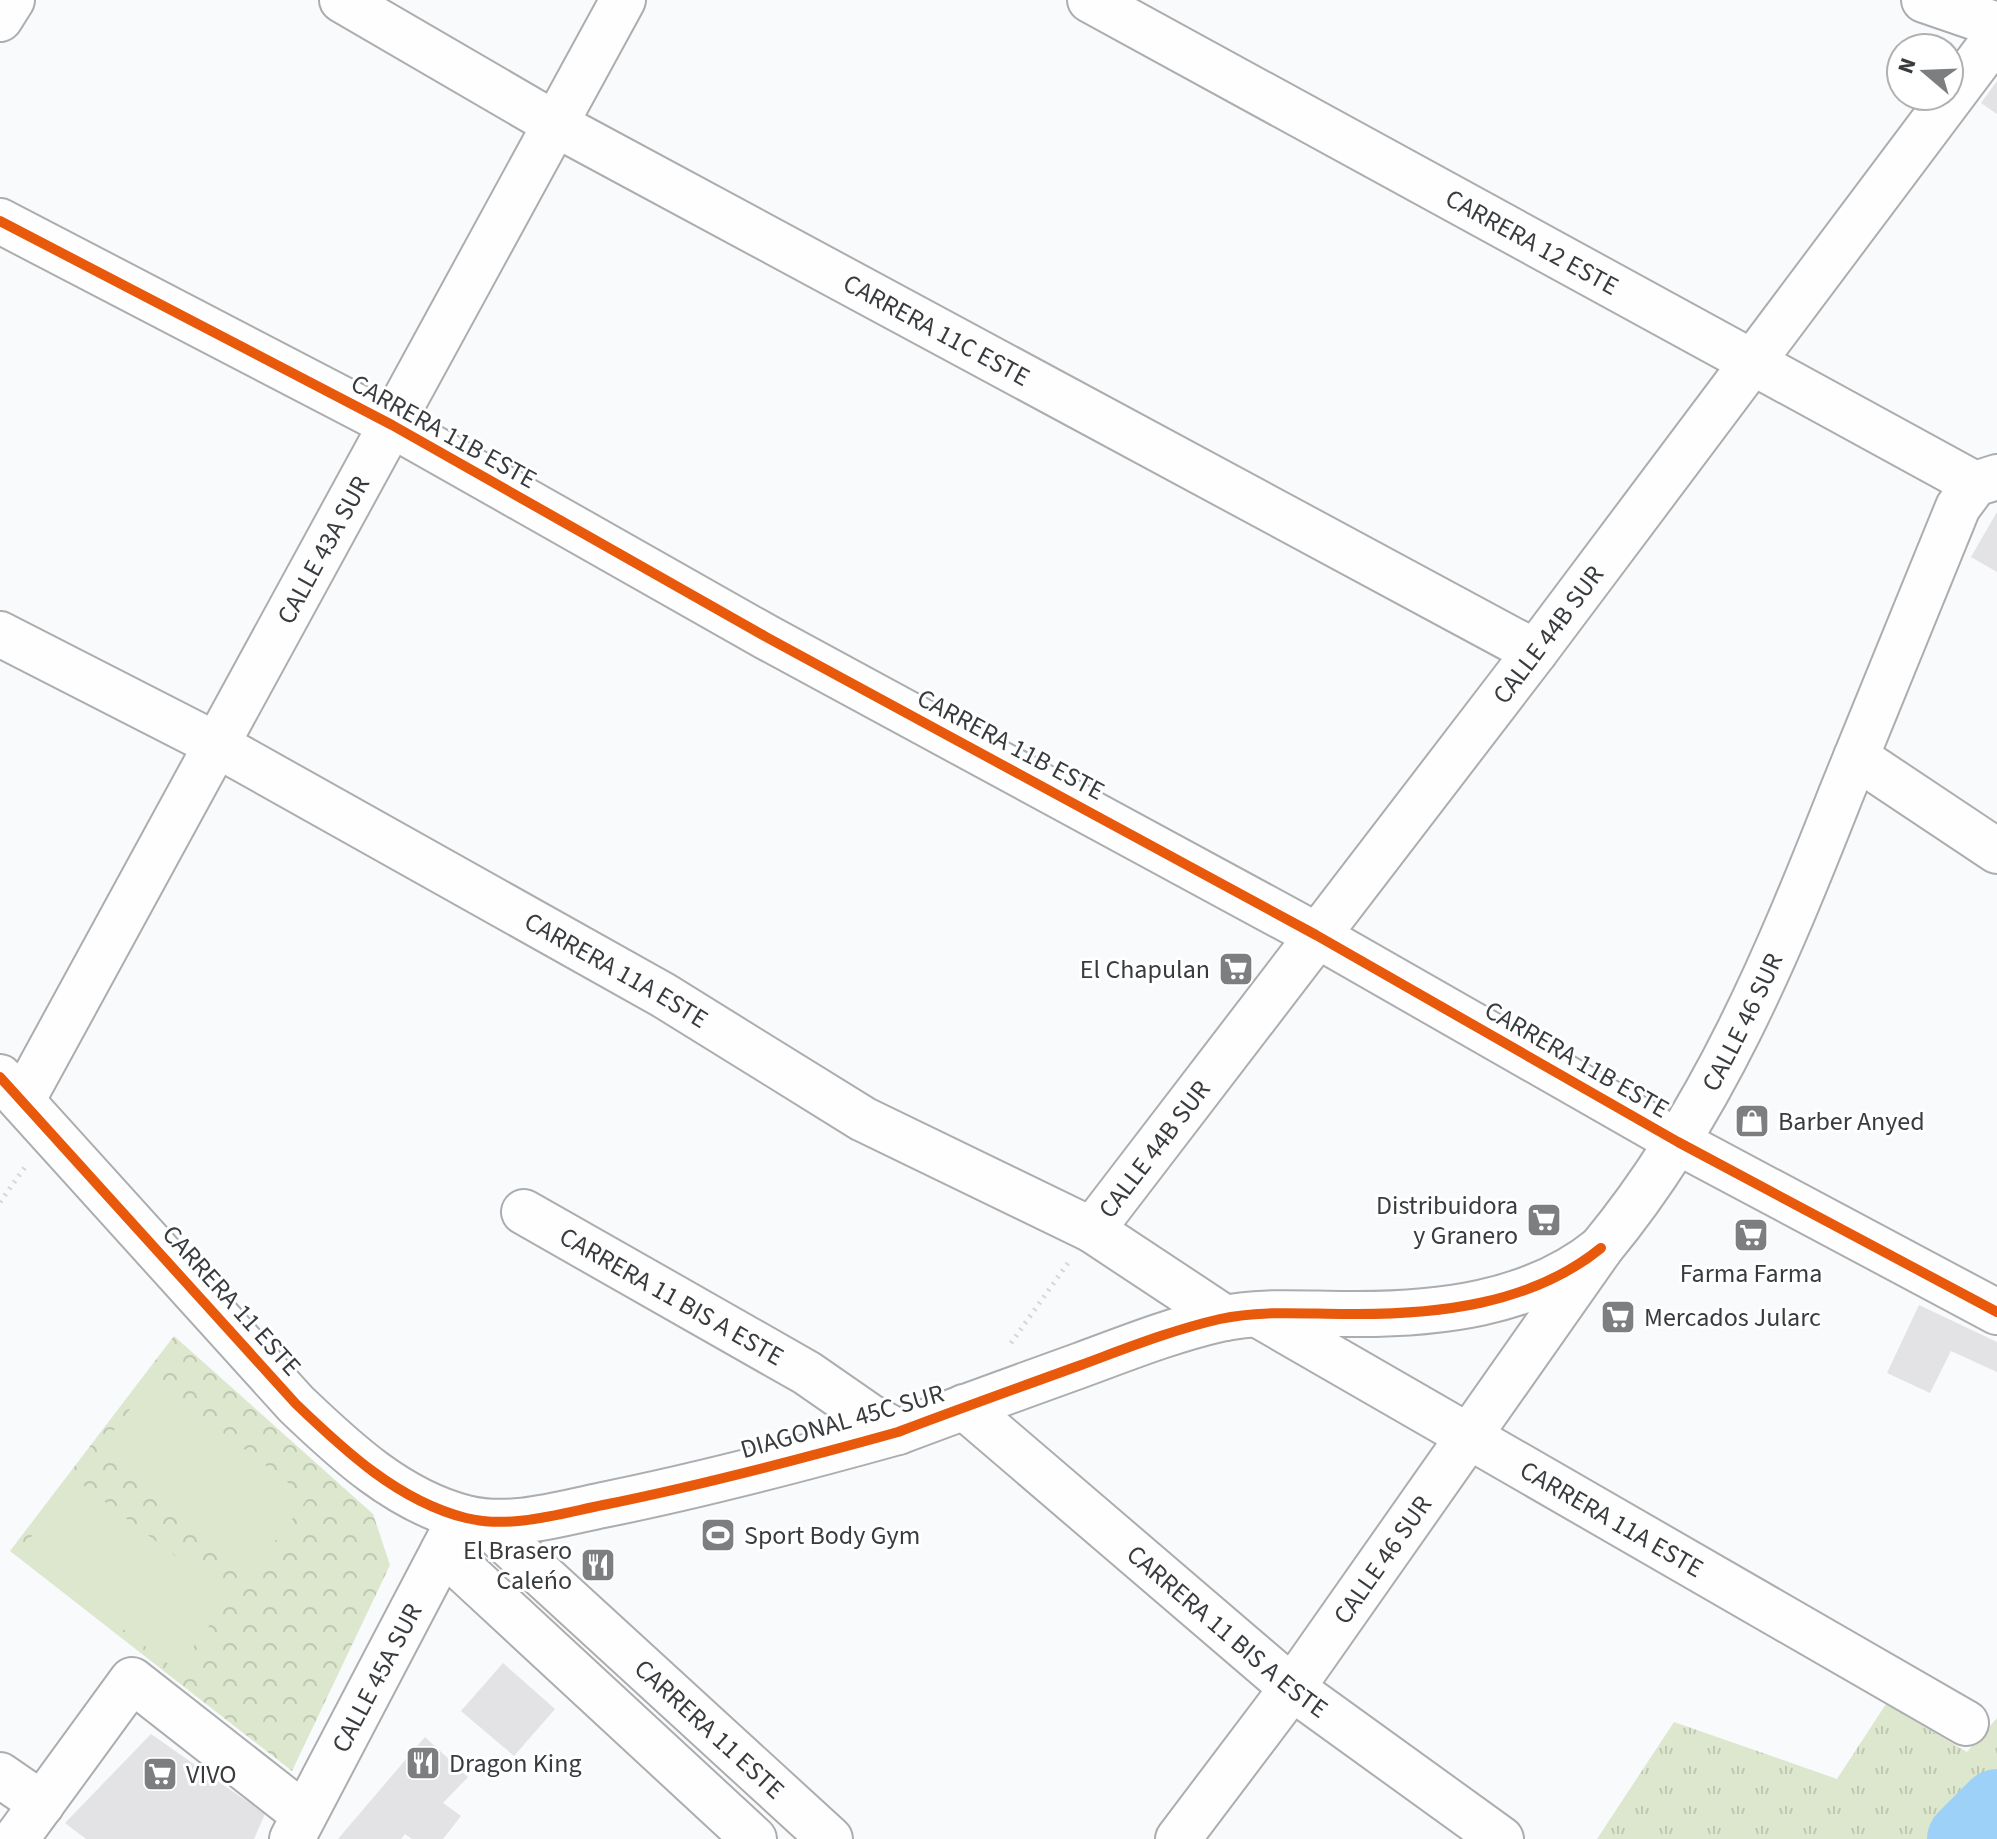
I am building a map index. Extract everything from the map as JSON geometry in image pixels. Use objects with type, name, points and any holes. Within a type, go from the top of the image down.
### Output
[{"type":"street","points":[[0,19],[12,0]]},
{"type":"street","name":"CARRERA 11C ESTE","points":[[342,0],[555,124],[1535,652]]},
{"type":"street","name":"CALLE 43A SUR","points":[[11,1089],[217,745],[623,0]]},
{"type":"street","name":"CARRERA 12 ESTE","points":[[1090,0],[1751,363],[1986,481]]},
{"type":"street","points":[[1924,0],[1997,25]]},
{"type":"street","points":[[1995,0],[1997,7]]},
{"type":"street","name":"CALLE 44B SUR","points":[[1092,1230],[1535,652],[1997,36]]},
{"type":"street","name":"CARRERA 11B ESTE","points":[[0,221],[392,425],[768,638],[1316,935],[1678,1142],[1997,1312]]},
{"type":"street","name":"CALLE 46 SUR","points":[[1178,1839],[1292,1688],[1678,1142],[1766,978],[1958,507],[1986,481]]},
{"type":"street","name":"CARRERA 11A ESTE","points":[[0,634],[217,745],[663,995],[863,1119],[1092,1230],[1241,1316],[1469,1436],[1966,1723]]},
{"type":"street","points":[[1856,757],[1997,851]]},
{"type":"street","name":"CARRERA 11 ESTE","points":[[11,1089],[296,1404],[336,1443],[390,1483],[463,1530],[830,1839]]},
{"type":"street","name":"CARRERA 11 BIS A ESTE","points":[[524,1212],[807,1373],[898,1432]]},
{"type":"street","name":"DIAGONAL 45C SUR","points":[[463,1530],[655,1494],[898,1432],[1176,1331],[1241,1316],[1377,1313],[1471,1304],[1540,1286],[1570,1271],[1601,1248]]},
{"type":"street","name":"CARRERA 11 BIS A ESTE","points":[[964,1407],[1292,1688],[1501,1839]]},
{"type":"street","name":"CARRERA 11 ESTE","points":[[463,1530],[754,1839]]},
{"type":"street","name":"CALLE 45A SUR","points":[[298,1826],[463,1530]]},
{"type":"street","points":[[16,1839],[132,1680],[298,1826]]},
{"type":"street","points":[[0,1775],[42,1804]]},
{"type":"path","points":[[1010,1344],[1092,1230]]},
{"type":"green space","points":[[174,1336],[373,1514],[390,1565],[292,1771],[10,1551]]},
{"type":"green space","points":[[153,1379],[308,1498],[254,1569],[99,1450]]},
{"type":"green space","points":[[75,1479],[230,1598],[176,1670],[21,1550]]},
{"type":"green space","points":[[1886,1704],[1967,1752],[1997,1718],[1997,1839],[1597,1839],[1674,1722],[1837,1779]]},
{"type":"building","points":[[1997,81],[1997,114],[1981,103]]},
{"type":"building","points":[[1997,512],[1997,572],[1971,557]]},
{"type":"building","points":[[1919,1305],[1997,1342],[1997,1372],[1951,1351],[1930,1393],[1887,1373]]},
{"type":"building","points":[[503,1663],[555,1709],[514,1756],[461,1711]]},
{"type":"building","name":"VIVO","points":[[151,1734],[265,1814],[254,1839],[86,1839],[65,1823]]},
{"type":"building","points":[[425,1737],[468,1777],[443,1803],[461,1816],[443,1839],[412,1839],[405,1834],[401,1839],[338,1839]]},
{"type":"waterway","points":[[1964,1839],[1997,1806]]},
{"type":"cycle path","points":[[0,221],[392,425],[768,638],[1316,935],[1678,1142],[1997,1312]]},
{"type":"cycle path","points":[[0,1077],[314,1421],[353,1456],[395,1487],[441,1510],[483,1521],[518,1521],[552,1516],[715,1480],[862,1442],[898,1432],[1184,1328],[1220,1319],[1267,1313],[1414,1312],[1481,1303],[1544,1282],[1574,1267],[1601,1248]]},
{"type":"place","name":"El Chapulan","points":[[1236,969]]},
{"type":"place","name":"Barber Anyed","points":[[1752,1121]]},
{"type":"place","name":"Distribuidora y Granero","points":[[1544,1220]]},
{"type":"place","name":"Farma Farma","points":[[1751,1235]]},
{"type":"place","name":"Mercados Jularc","points":[[1618,1317]]},
{"type":"place","name":"Sport Body Gym","points":[[718,1535]]},
{"type":"place","name":"El Brasero Caleńo","points":[[598,1565]]},
{"type":"place","name":"Dragon King","points":[[423,1763]]},
{"type":"place","name":"VIVO","points":[[160,1774]]}]
